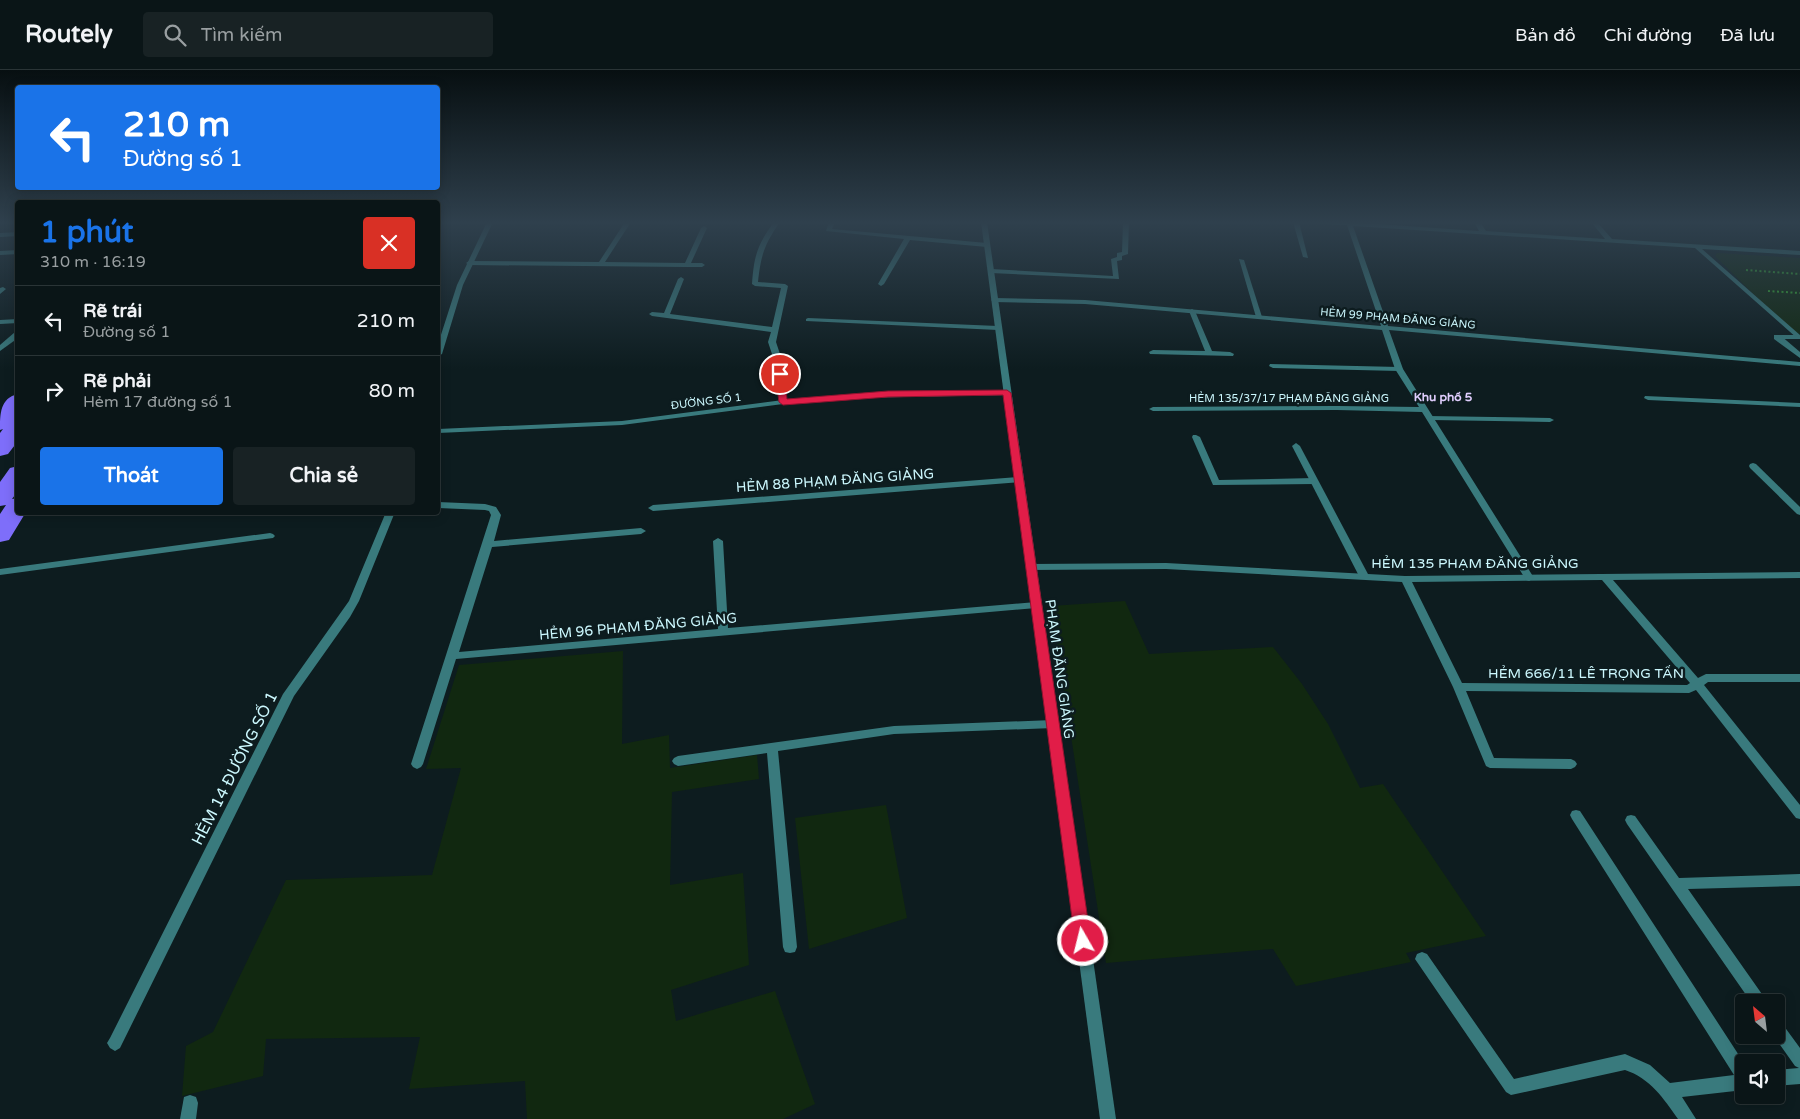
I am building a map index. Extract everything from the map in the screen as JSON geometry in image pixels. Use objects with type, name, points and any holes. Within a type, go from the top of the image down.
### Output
[{"type":"highway","points":[[0,499],[15,477]]},
{"type":"highway","points":[[0,534],[15,510]]},
{"type":"street","points":[[440,348],[466,271]]},
{"type":"street","points":[[756,271],[755,284],[785,286],[772,346],[778,360],[783,402]]},
{"type":"street","points":[[881,284],[888,271]]},
{"type":"street","points":[[990,272],[1117,278],[1116,271]]},
{"type":"street","points":[[1244,271],[1258,317]]},
{"type":"street","points":[[1364,271],[1398,369],[1431,418],[1529,578]]},
{"type":"street","points":[[1724,271],[1799,337]]},
{"type":"street","name":"PHẠM ĐĂNG GIẢNG","points":[[990,272],[1108,1119]]},
{"type":"street","points":[[666,316],[682,279]]},
{"type":"street","name":"HẺM 99 PHẠM ĐĂNG GIẢNG","points":[[994,300],[1085,302],[1800,364]]},
{"type":"street","points":[[1192,311],[1209,353]]},
{"type":"street","points":[[652,314],[775,330]]},
{"type":"street","points":[[808,320],[998,328]]},
{"type":"street","points":[[0,322],[15,321]]},
{"type":"street","points":[[0,349],[15,336]]},
{"type":"street","points":[[1799,337],[1777,337],[1800,356]]},
{"type":"street","points":[[1153,352],[1230,354]]},
{"type":"street","points":[[1273,366],[1398,369]]},
{"type":"street","name":"ĐƯỜNG SỐ 1","points":[[440,430],[622,423],[783,402],[888,394],[1007,393]]},
{"type":"street","points":[[1648,398],[1800,404]]},
{"type":"street","name":"HẺM 135/37/17 PHẠM ĐĂNG GIẢNG","points":[[1153,409],[1337,408],[1425,410]]},
{"type":"street","points":[[1431,418],[1550,420]]},
{"type":"street","points":[[1196,437],[1216,483],[1314,481]]},
{"type":"street","points":[[1296,446],[1364,576]]},
{"type":"street","points":[[1753,466],[1800,512]]},
{"type":"street","name":"HẺM 88 PHẠM ĐĂNG GIẢNG","points":[[653,508],[1019,480]]},
{"type":"street","points":[[417,764],[496,515],[493,510],[485,507],[440,505]]},
{"type":"street","name":"HẺM 14 ĐƯỜNG SỐ 1","points":[[115,1043],[289,694],[346,616],[354,601],[390,515]]},
{"type":"street","points":[[488,544],[641,531]]},
{"type":"street","points":[[0,572],[270,536]]},
{"type":"street","points":[[718,541],[723,632]]},
{"type":"street","name":"HẺM 135 PHẠM ĐĂNG GIẢNG","points":[[1031,567],[1166,566],[1405,579],[1800,575]]},
{"type":"street","points":[[1605,577],[1697,684],[1800,814]]},
{"type":"street","points":[[1405,579],[1459,688],[1490,763],[1571,764]]},
{"type":"street","name":"HẺM 96 PHẠM ĐĂNG GIẢNG","points":[[451,656],[1036,604]]},
{"type":"street","name":"HẺM 666/11 LÊ TRỌNG TẤN","points":[[1459,688],[1689,688],[1706,678],[1800,678]]},
{"type":"street","points":[[678,761],[894,730],[1053,724]]},
{"type":"street","points":[[772,748],[790,947]]},
{"type":"street","points":[[1576,815],[1735,1063]]},
{"type":"street","points":[[1631,820],[1753,994]]},
{"type":"street","points":[[1676,884],[1800,880]]},
{"type":"street","points":[[1422,959],[1511,1087],[1625,1062],[1637,1065],[1649,1072],[1667,1091],[1688,1119]]},
{"type":"street","points":[[1785,1040],[1800,1061]]},
{"type":"street","points":[[1785,1077],[1800,1076]]},
{"type":"street","points":[[1667,1091],[1735,1083]]},
{"type":"street","points":[[188,1119],[190,1103]]},
{"type":"path","points":[[1755,271],[1800,274]]},
{"type":"path","points":[[1745,290],[1800,293]]},
{"type":"green space","points":[[1730,271],[1800,271],[1800,334],[1790,330]]},
{"type":"green space","points":[[1125,601],[1149,654],[1273,647],[1302,684],[1328,724],[1360,788],[1383,784],[1486,936],[1406,953],[1411,962],[1296,986],[1273,949],[1106,963],[1051,606]]},
{"type":"green space","points":[[623,651],[622,744],[669,735],[670,768],[757,755],[759,779],[672,792],[670,885],[743,873],[749,965],[671,990],[676,1021],[775,991],[815,1104],[783,1119],[527,1119],[525,1081],[409,1089],[420,1037],[266,1039],[263,1076],[182,1096],[186,1046],[213,1032],[286,880],[432,875],[461,768],[426,769],[459,665]]},
{"type":"green space","points":[[886,805],[907,918],[809,949],[795,818]]},
{"type":"district","name":"Khu phố 5","points":[[1443,397]]},
{"type":"route","points":[[780,374],[783,402],[888,394],[1007,393],[1083,941]]}]
